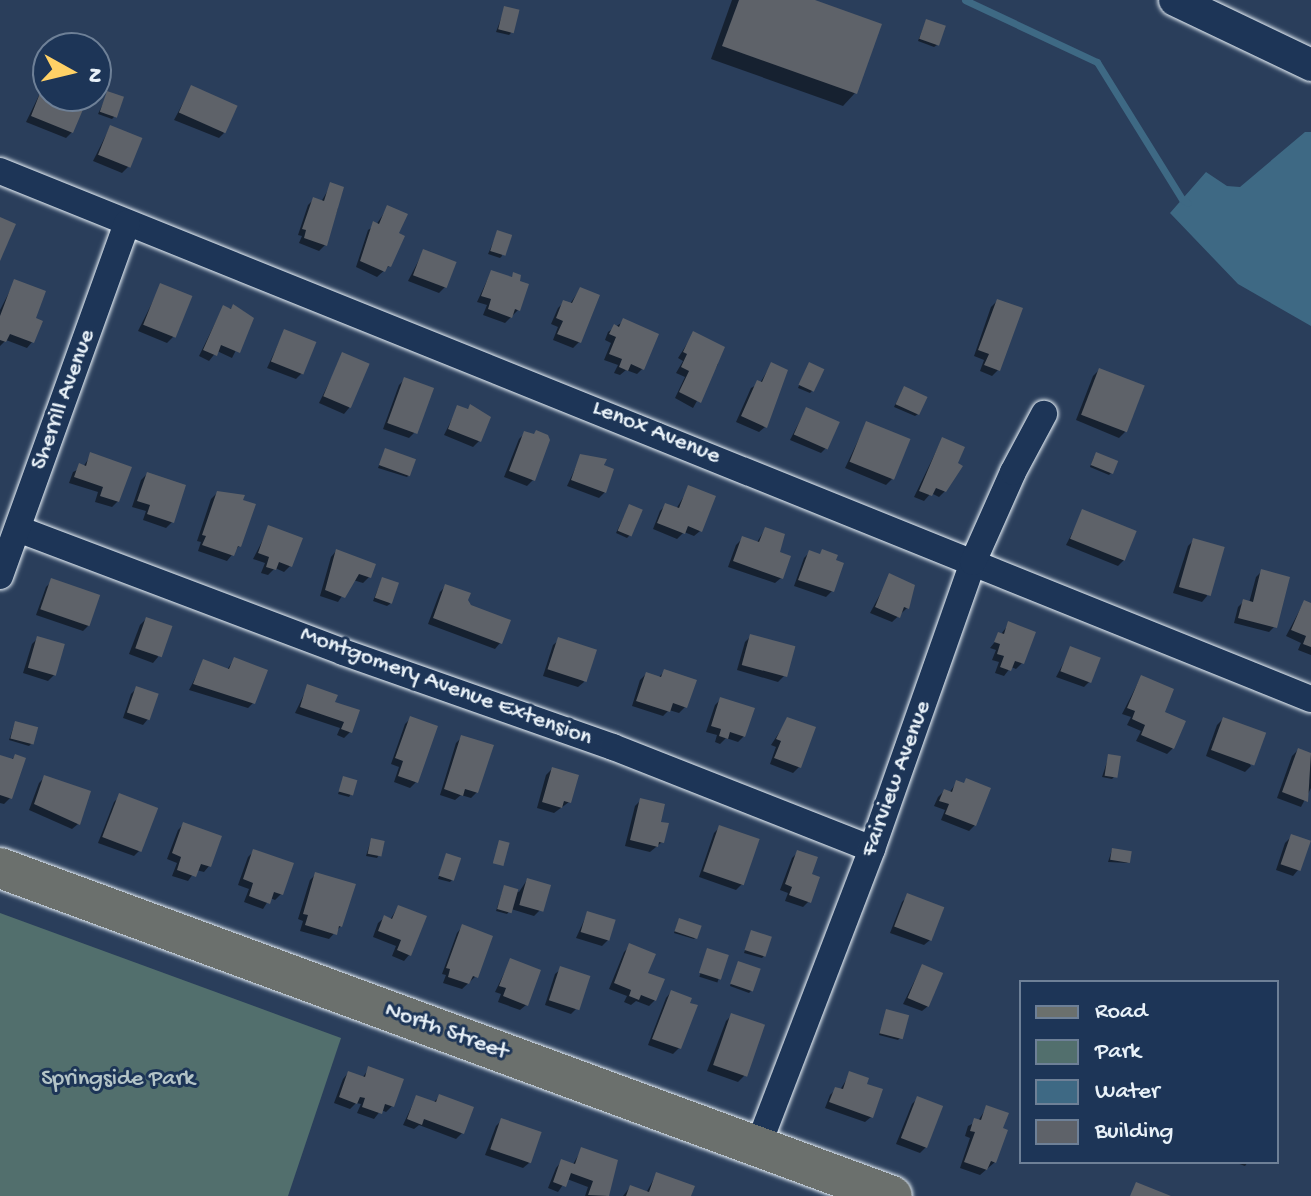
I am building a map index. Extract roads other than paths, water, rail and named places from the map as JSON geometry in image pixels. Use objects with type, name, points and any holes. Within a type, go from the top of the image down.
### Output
[{"type":"main road","name":"North Street","points":[[0,868],[892,1196]]},
{"type":"street","points":[[1175,0],[1311,65]]},
{"type":"street","name":"Lenox Avenue","points":[[0,171],[1311,699]]},
{"type":"street","name":"Sherrill Avenue","points":[[0,576],[127,223]]},
{"type":"street","name":"Fairview Avenue","points":[[758,1146],[872,849],[973,562],[1013,472],[1044,414]]},
{"type":"street","name":"Montgomery Avenue Extension","points":[[18,529],[343,652],[613,747],[872,849]]},
{"type":"water","points":[[1305,132],[1311,132],[1311,326],[1238,284],[1170,213],[1206,172],[1227,186],[1240,187]]},
{"type":"waterway","points":[[965,0],[1097,62],[1182,199],[1188,203]]},
{"type":"park label","name":"Springside Park","points":[[118,1080]]}]
